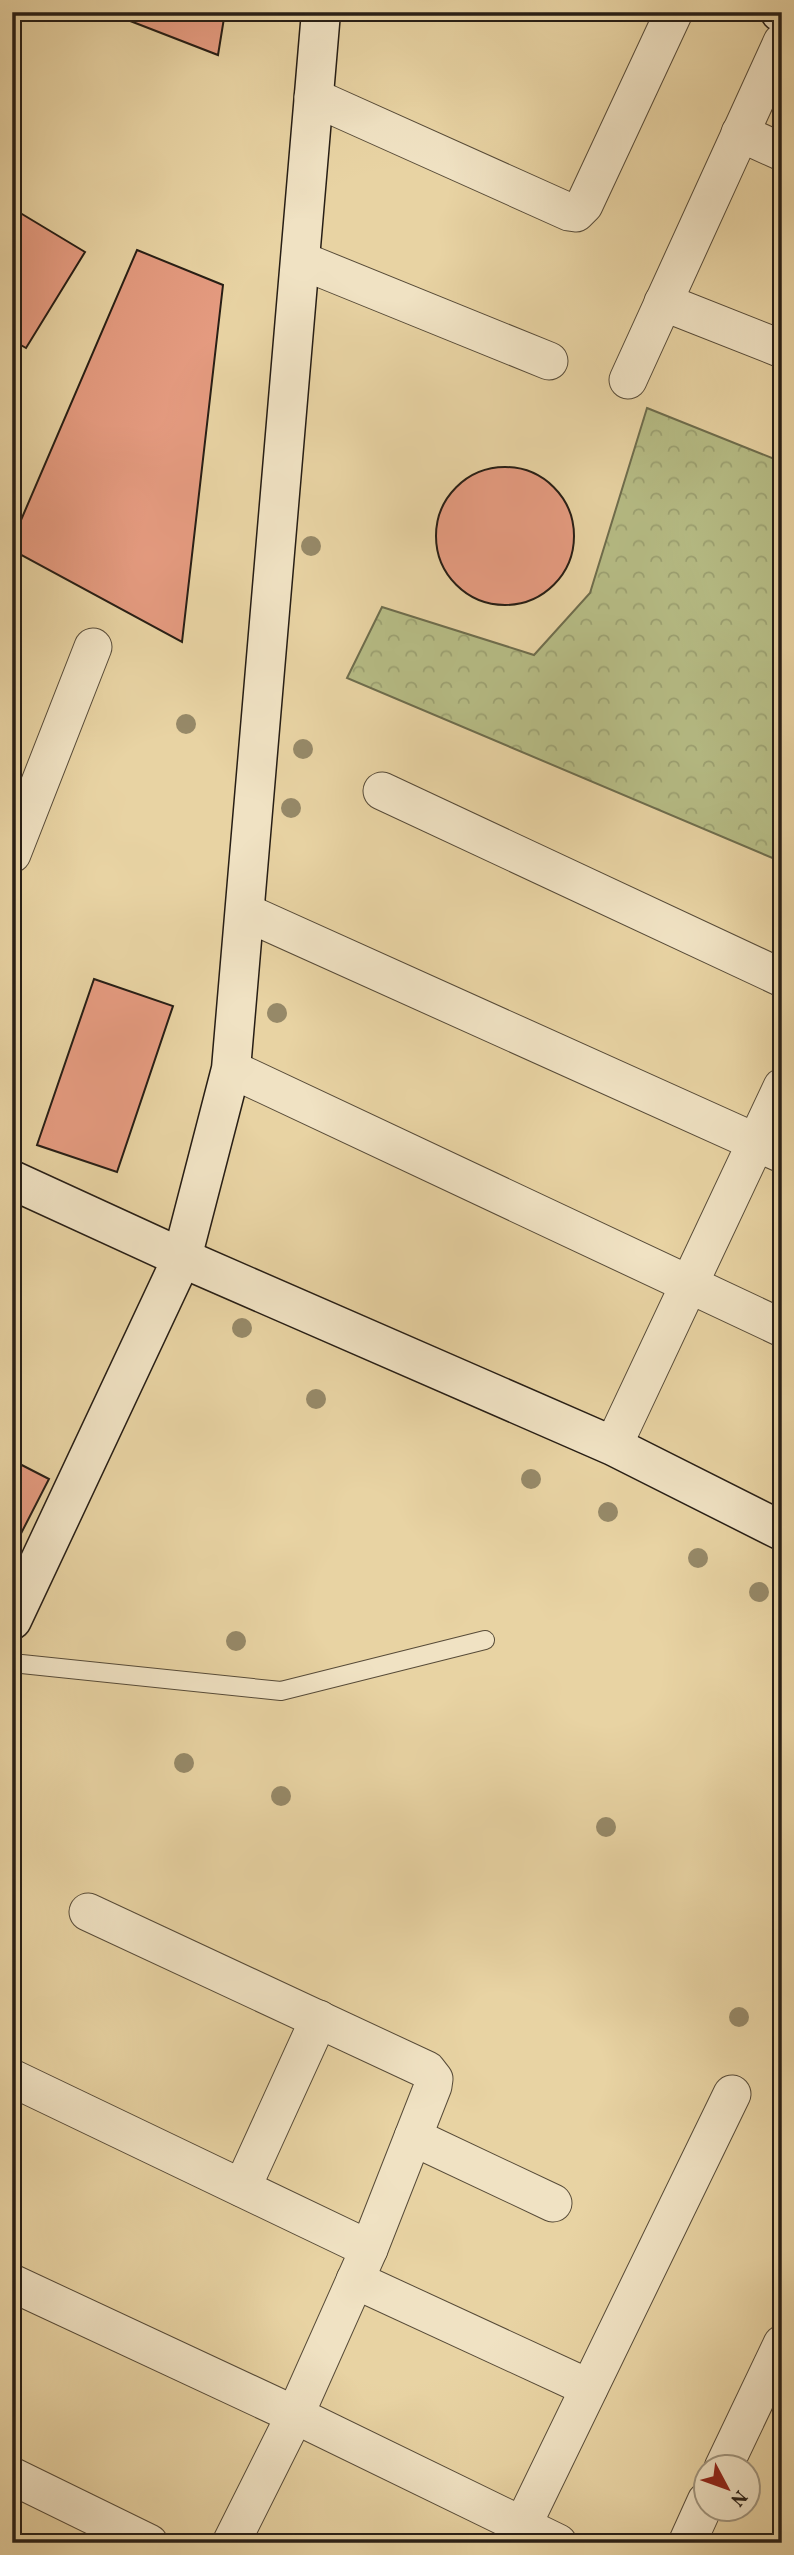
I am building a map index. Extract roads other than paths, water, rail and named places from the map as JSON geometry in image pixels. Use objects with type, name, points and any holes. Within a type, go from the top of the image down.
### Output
[{"type":"street","points":[[12,1620],[182,1258],[231,1069],[321,12]]},
{"type":"street","points":[[313,97],[576,213],[584,205],[674,12]]},
{"type":"street","points":[[628,380],[782,42]]},
{"type":"street","points":[[740,133],[782,152]]},
{"type":"street","points":[[300,260],[549,361]]},
{"type":"street","points":[[663,302],[782,349]]},
{"type":"street","points":[[12,854],[93,647]]},
{"type":"street","points":[[382,792],[782,978]]},
{"type":"street","points":[[245,912],[769,1148]]},
{"type":"street","points":[[231,1069],[782,1328]]},
{"type":"street","points":[[612,1446],[689,1283],[769,1148],[782,1087]]},
{"type":"street","points":[[12,1180],[182,1258],[612,1446],[782,1531]]},
{"type":"street","points":[[88,1912],[431,2074],[433,2086],[362,2265],[295,2415],[231,2543]]},
{"type":"street","points":[[242,2188],[318,2019]]},
{"type":"street","points":[[12,2078],[242,2188],[362,2265],[590,2388]]},
{"type":"street","points":[[519,2534],[732,2094]]},
{"type":"street","points":[[413,2137],[553,2203]]},
{"type":"street","points":[[12,2283],[295,2415],[519,2534],[558,2543]]},
{"type":"street","points":[[730,2454],[782,2344]]},
{"type":"street","points":[[12,2476],[149,2543]]},
{"type":"street","points":[[687,2543],[696,2524]]},
{"type":"lane","points":[[12,1663],[281,1691],[485,1640]]}]
